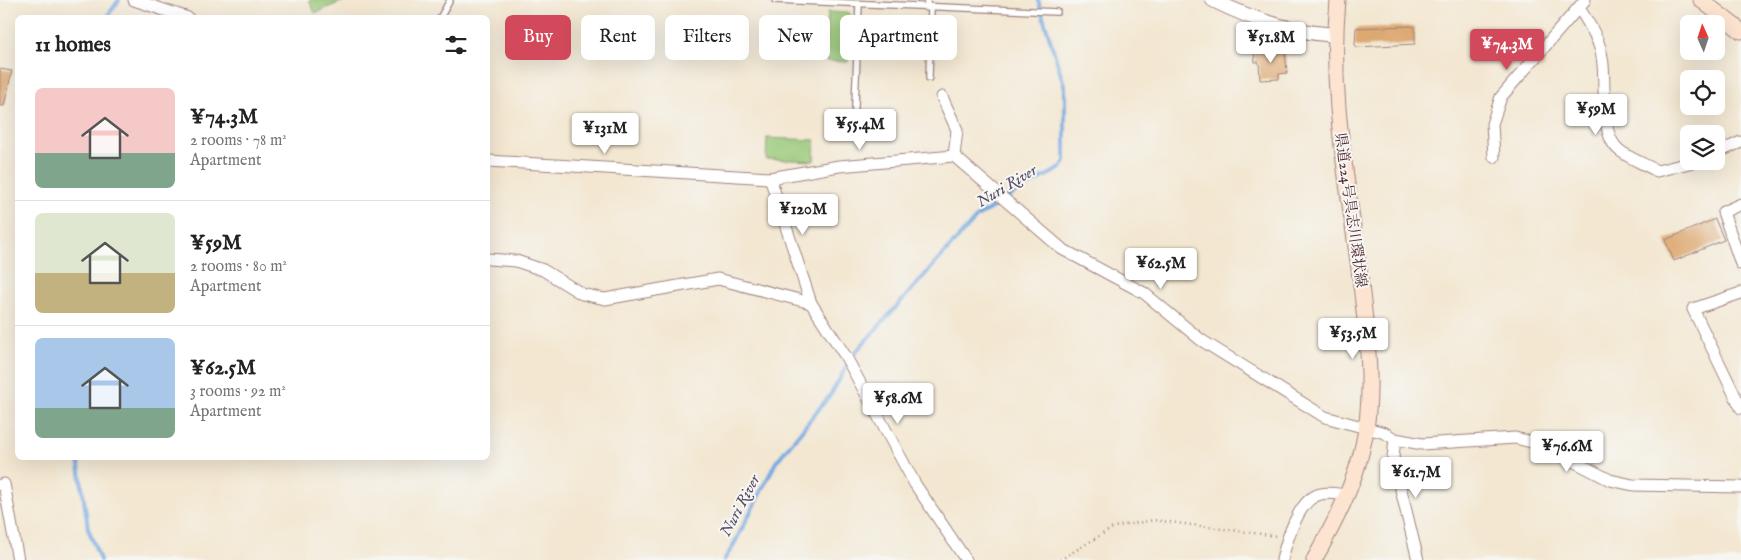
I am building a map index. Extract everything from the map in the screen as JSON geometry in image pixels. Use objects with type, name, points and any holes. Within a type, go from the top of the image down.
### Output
[{"type":"main road","name":"県道224号具志川環状線","points":[[1314,560],[1330,531],[1345,495],[1362,451],[1366,428],[1367,332],[1338,116],[1335,36],[1338,0]]},
{"type":"main road","points":[[1701,0],[1741,31]]},
{"type":"street","points":[[134,0],[179,15]]},
{"type":"street","points":[[1213,0],[1251,17],[1286,28],[1305,33],[1335,36]]},
{"type":"street","points":[[1494,157],[1492,124],[1501,97],[1582,4],[1598,38],[1605,79],[1604,105],[1608,131],[1618,149],[1657,171],[1680,165]]},
{"type":"street","points":[[942,97],[957,130],[954,156]]},
{"type":"street","points":[[1725,149],[1741,142]]},
{"type":"street","points":[[490,161],[770,178],[838,166],[954,156],[1062,249],[1144,293],[1201,340],[1325,417],[1366,428],[1395,439],[1422,444],[1515,438],[1540,444],[1610,480],[1633,485],[1741,486]]},
{"type":"street","points":[[770,178],[811,303],[846,356],[915,484],[966,560]]},
{"type":"street","points":[[1741,204],[1723,212],[1741,264]]},
{"type":"street","points":[[490,260],[516,261],[542,270],[582,294],[605,299],[718,279],[811,303]]},
{"type":"street","points":[[1741,293],[1693,310],[1741,408]]},
{"type":"street","points":[[1395,439],[1394,457],[1418,560]]},
{"type":"street","points":[[0,485],[4,484],[18,560]]},
{"type":"street","points":[[1282,560],[1286,538],[1304,505],[1320,493],[1345,495]]},
{"type":"lane","points":[[442,15],[450,0]]},
{"type":"lane","points":[[774,0],[1057,12]]},
{"type":"lane","points":[[927,0],[929,8],[929,78]]},
{"type":"lane","points":[[854,130],[859,4]]},
{"type":"path","points":[[1060,560],[1114,527],[1154,520],[1286,538]]},
{"type":"green space","points":[[309,0],[346,0],[315,13]]},
{"type":"green space","points":[[828,12],[850,13],[850,15],[840,15],[840,60],[848,60],[848,62],[826,61],[830,60],[830,15],[828,15]]},
{"type":"green space","points":[[767,138],[815,140],[814,161],[766,159]]},
{"type":"building","points":[[1415,27],[1415,44],[1357,47],[1355,45],[1356,28]]},
{"type":"building","points":[[1285,50],[1287,73],[1279,74],[1279,79],[1260,80],[1259,62],[1255,62],[1254,52]]},
{"type":"building","points":[[0,69],[12,71],[4,106],[0,106]]},
{"type":"building","points":[[1715,219],[1724,240],[1674,261],[1665,240]]},
{"type":"waterway","points":[[108,15],[119,0]]},
{"type":"waterway","name":"Nuri River","points":[[852,356],[977,217],[1016,192],[1061,168],[1065,161],[1065,88],[1038,0]]},
{"type":"waterway","name":"Nuri River","points":[[724,560],[776,462],[831,394],[847,366]]},
{"type":"waterway","points":[[78,460],[88,528],[100,560]]}]
